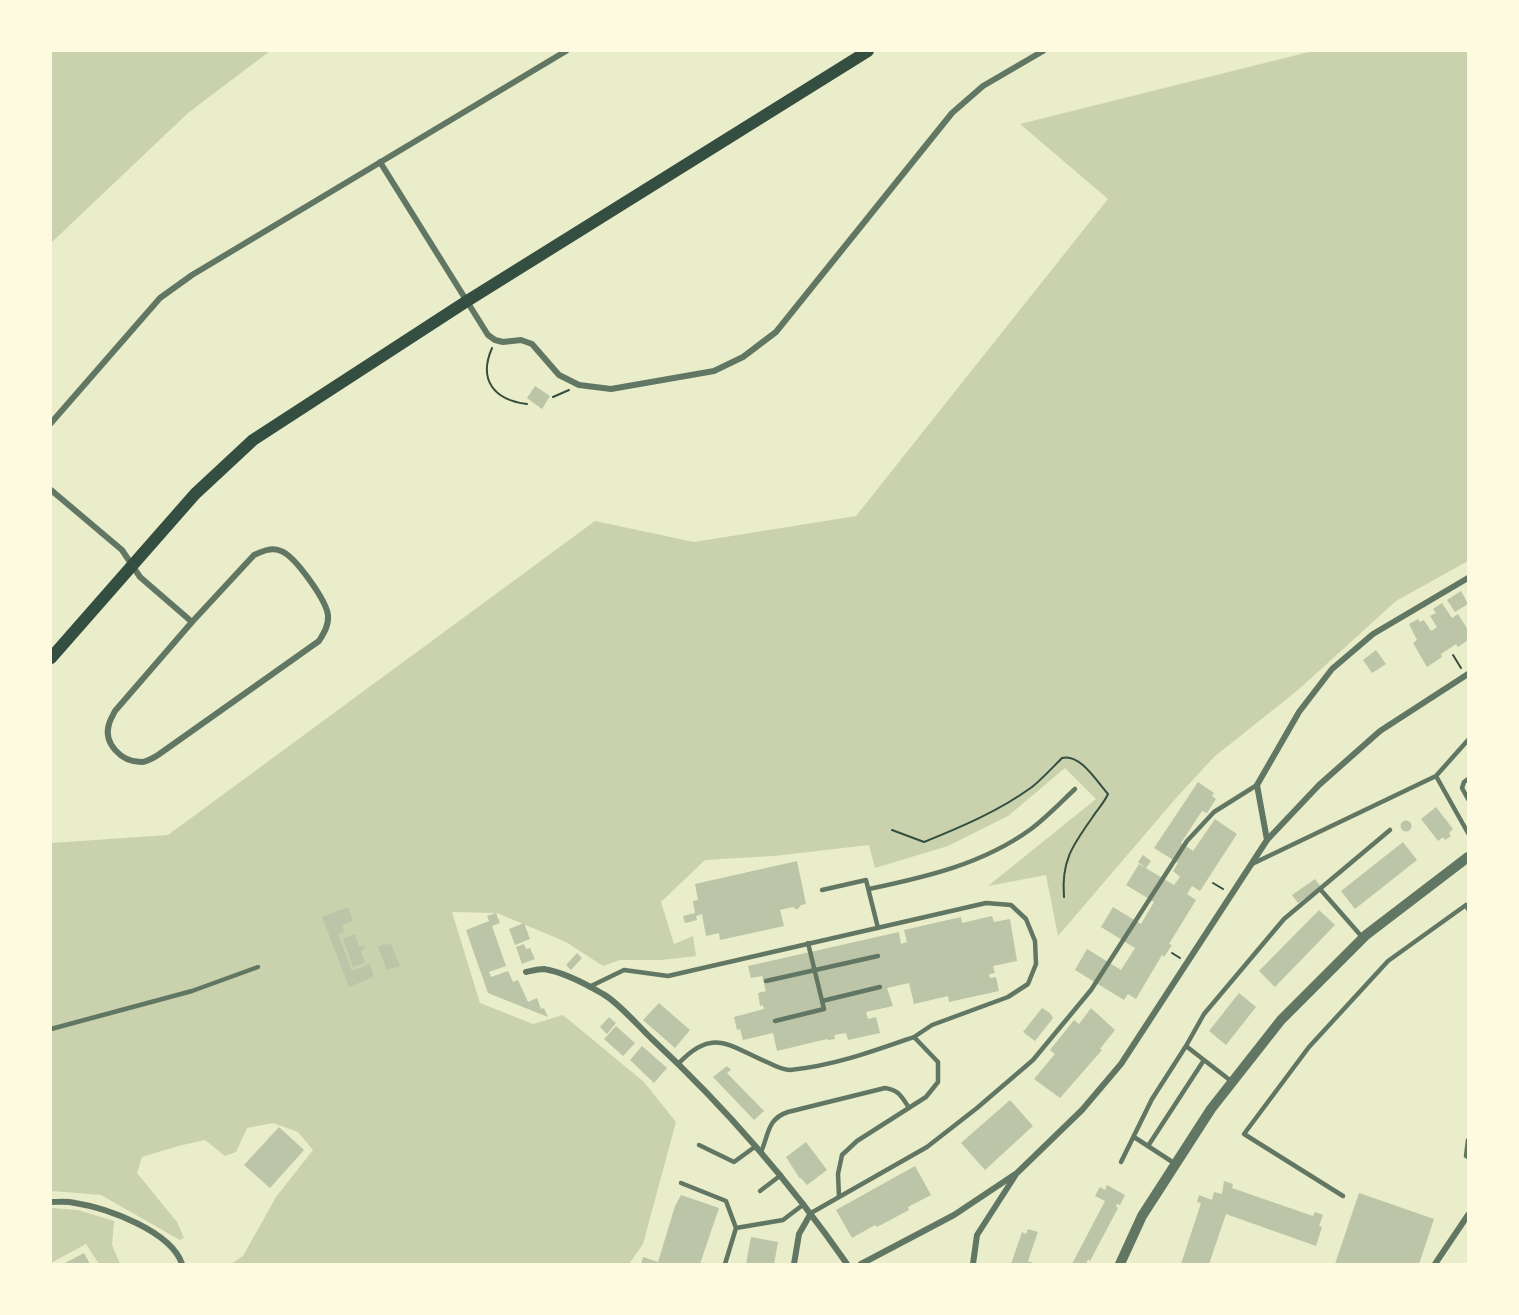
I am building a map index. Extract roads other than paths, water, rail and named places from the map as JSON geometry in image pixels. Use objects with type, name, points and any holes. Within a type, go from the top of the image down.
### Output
[{"type":"main road","points":[[51,658],[195,494],[252,440],[467,301],[868,51]]},
{"type":"street","points":[[51,423],[160,298],[192,275],[566,51]]},
{"type":"street","points":[[380,162],[488,335],[495,340],[521,340],[532,344],[559,375],[579,385],[611,390],[714,371],[743,357],[776,332],[952,113],[983,86],[1043,51]]},
{"type":"street","points":[[51,490],[122,550],[140,577],[192,622]]},
{"type":"street","points":[[266,549],[282,551],[295,561],[323,600],[328,615],[326,629],[319,641],[158,755],[140,762],[128,759],[117,753],[108,740],[108,724],[116,711],[192,622],[254,555],[266,549]]},
{"type":"street","points":[[1267,840],[1257,784],[1299,712],[1332,669],[1373,634],[1468,578]]},
{"type":"street","points":[[861,1264],[954,1215],[1017,1173],[1082,1110],[1121,1064],[1267,840],[1319,785],[1380,730],[1467,675]]},
{"type":"street","points":[[1120,1264],[1142,1216],[1176,1164],[1231,1082],[1281,1020],[1363,938],[1468,857]]},
{"type":"street","points":[[525,972],[543,969],[568,977],[605,995],[679,1063],[756,1146],[811,1213],[847,1264]]},
{"type":"street","points":[[973,1264],[977,1235],[1017,1173]]},
{"type":"street","points":[[51,1202],[73,1202],[119,1215],[150,1231],[178,1253],[182,1264]]},
{"type":"street","points":[[794,1264],[799,1234],[811,1213]]},
{"type":"street","points":[[1436,1264],[1468,1215]]},
{"type":"lane","points":[[1250,865],[1436,776],[1468,740]]},
{"type":"lane","points":[[1436,776],[1468,833]]},
{"type":"lane","points":[[1468,779],[1462,788],[1468,799]]},
{"type":"lane","points":[[811,1213],[927,1147],[1033,1060],[1091,990],[1187,842],[1214,812],[1257,784]]},
{"type":"lane","points":[[869,889],[933,875],[968,863],[1000,848],[1032,828],[1075,789]]},
{"type":"lane","points":[[1121,1162],[1152,1099],[1204,1014],[1284,918],[1390,830]]},
{"type":"lane","points":[[822,890],[867,880],[878,928]]},
{"type":"lane","points":[[1320,889],[1363,938]]},
{"type":"lane","points":[[589,987],[624,970],[668,976],[986,903],[1011,905],[1026,919],[1035,941],[1036,964],[1028,984],[1008,997],[932,1025],[914,1037],[872,1052],[823,1065],[787,1070],[727,1043],[703,1044],[692,1050],[679,1063]]},
{"type":"lane","points":[[1343,1196],[1244,1134],[1309,1047],[1388,961],[1466,905],[1468,909]]},
{"type":"lane","points":[[775,1021],[824,1009],[808,943]]},
{"type":"lane","points":[[766,981],[878,956]]},
{"type":"lane","points":[[51,1029],[192,991],[258,967]]},
{"type":"lane","points":[[822,1001],[880,987]]},
{"type":"lane","points":[[839,1197],[838,1174],[842,1155],[857,1141],[926,1096],[938,1083],[938,1062],[914,1037]]},
{"type":"lane","points":[[1186,1046],[1231,1082]]},
{"type":"lane","points":[[1148,1146],[1204,1060]]},
{"type":"lane","points":[[761,1152],[771,1123],[776,1116],[788,1112],[885,1088],[899,1093],[909,1108]]},
{"type":"lane","points":[[1134,1137],[1176,1164]]},
{"type":"lane","points":[[1468,1140],[1466,1156],[1468,1157]]},
{"type":"lane","points":[[699,1145],[734,1162],[756,1146]]},
{"type":"lane","points":[[760,1191],[781,1175]]},
{"type":"lane","points":[[681,1183],[726,1201],[736,1228],[725,1264]]},
{"type":"lane","points":[[736,1228],[783,1220],[804,1204]]}]
